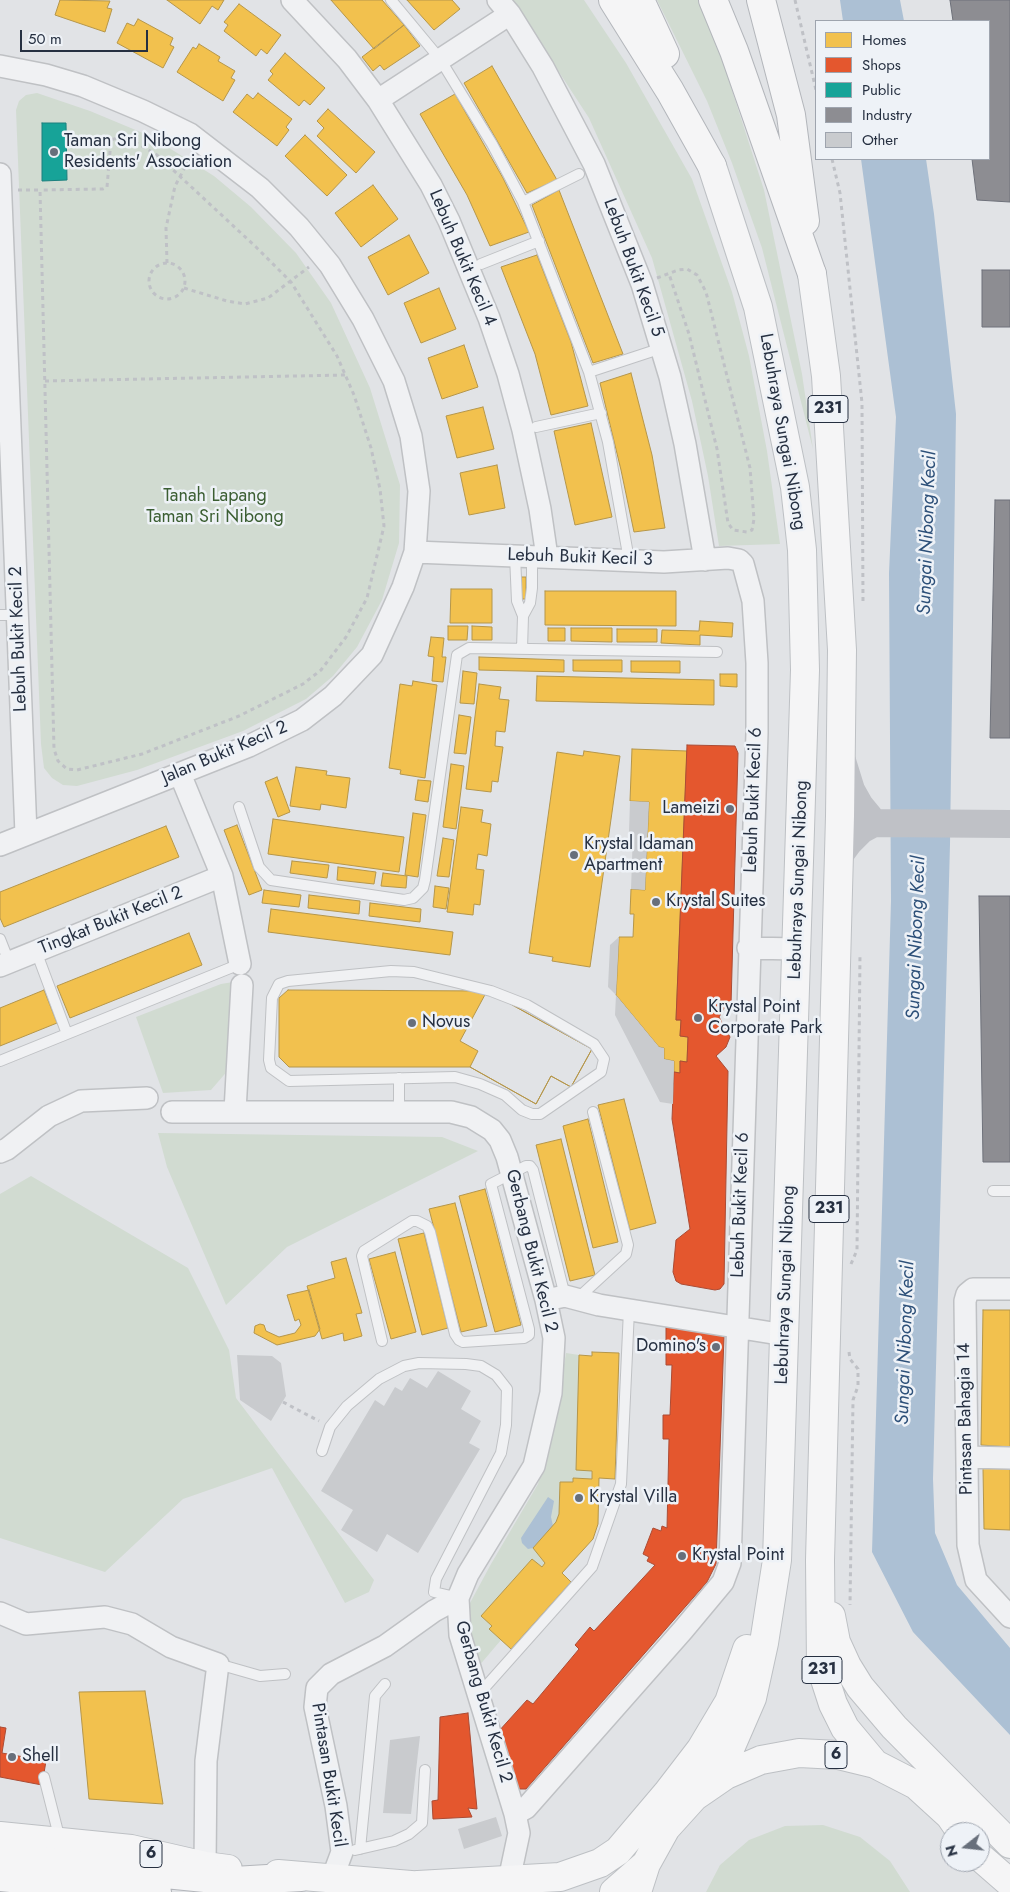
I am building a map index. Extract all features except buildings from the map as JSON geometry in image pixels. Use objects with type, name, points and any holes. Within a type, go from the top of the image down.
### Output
[{"type":"main road","points":[[613,0],[670,91],[712,166]]},
{"type":"main road","points":[[640,0],[680,84],[712,166]]},
{"type":"main road","points":[[713,0],[734,50],[812,274]]},
{"type":"main road","points":[[761,0],[791,115],[812,274]]},
{"type":"main road","name":"Lebuhraya Sungai Nibong","points":[[694,1797],[729,1751],[752,1698],[764,1644],[777,1560],[805,670],[802,550],[795,487],[758,307],[712,166]]},
{"type":"main road","name":"Lebuhraya Sungai Nibong","points":[[812,274],[826,376],[842,650],[841,758],[820,1560],[821,1667],[833,1704],[845,1728],[875,1764]]},
{"type":"main road","points":[[418,1885],[560,1877],[600,1863],[618,1851],[668,1792],[701,1749],[729,1702],[777,1560]]},
{"type":"main road","points":[[820,1560],[836,1642],[846,1666],[860,1687],[894,1727],[1010,1844]]},
{"type":"main road","name":"6","points":[[637,1892],[646,1864],[666,1828],[694,1797],[726,1775],[761,1760],[790,1755],[838,1755],[875,1764],[916,1785],[954,1822]]},
{"type":"main road","name":"6","points":[[0,1836],[131,1849],[206,1866],[301,1877],[418,1885],[484,1892]]},
{"type":"main road","points":[[0,1855],[93,1867],[234,1881],[301,1877]]},
{"type":"main road","name":"6","points":[[614,1892],[646,1864]]},
{"type":"main road","points":[[990,1866],[1010,1883]]},
{"type":"main road","points":[[983,1872],[990,1892]]},
{"type":"main road","name":"6","points":[[0,1877],[157,1892]]},
{"type":"street","name":"Lebuh Bukit Kecil 4","points":[[292,0],[347,58],[378,100],[431,185],[470,268],[489,318],[523,430],[540,509],[532,556]]},
{"type":"street","points":[[378,100],[440,59],[504,7]]},
{"type":"street","name":"Lebuh Bukit Kecil 5","points":[[504,7],[544,68],[594,164],[642,284],[662,348],[685,444],[705,560]]},
{"type":"street","name":"Jalan Bukit Kecil 2","points":[[0,66],[46,75],[112,97],[190,134],[260,188],[322,255],[363,319],[394,381],[410,436],[419,491],[415,552],[403,587],[372,655],[351,680],[302,720],[249,746],[0,845]]},
{"type":"street","name":"Lebuh Bukit Kecil 2","points":[[0,174],[9,615],[26,834]]},
{"type":"street","name":"Lebuh Bukit Kecil 3","points":[[415,552],[630,560],[705,560],[728,558],[739,560],[743,564]]},
{"type":"street","name":"Lebuh Bukit Kecil 6","points":[[515,1814],[526,1808],[723,1582],[730,1563],[748,948],[757,733],[757,663],[754,601],[743,564]]},
{"type":"street","points":[[841,758],[851,790],[860,806],[879,823]]},
{"type":"street","points":[[180,774],[222,876],[240,964]]},
{"type":"street","points":[[838,857],[861,830],[879,823],[1010,824]]},
{"type":"street","name":"Tingkat Bukit Kecil 2","points":[[4,964],[222,876]]},
{"type":"street","points":[[748,948],[797,949]]},
{"type":"street","points":[[235,1111],[242,985]]},
{"type":"street","points":[[0,1152],[7,1149],[49,1116],[81,1101],[147,1098]]},
{"type":"street","name":"Gerbang Bukit Kecil 2","points":[[172,1112],[451,1112],[471,1117],[492,1130],[500,1140],[511,1172],[563,1298],[554,1338],[551,1393],[534,1466],[468,1574],[458,1598],[460,1635],[515,1814],[518,1840],[509,1880]]},
{"type":"street","name":"Pintasan Bahagia 14","points":[[1010,1289],[973,1290],[967,1294],[965,1301],[968,1545],[976,1580],[1010,1617]]},
{"type":"street","points":[[563,1298],[737,1332],[785,1335]]},
{"type":"street","points":[[967,1458],[1010,1458]]},
{"type":"street","name":"Pintasan Bukit Kecil","points":[[332,1879],[351,1851],[336,1806],[315,1707],[317,1688],[331,1674],[385,1646],[434,1611],[458,1598]]},
{"type":"street","points":[[0,1614],[26,1624],[105,1617],[132,1624],[171,1648],[218,1664],[206,1761],[206,1866]]},
{"type":"lane","points":[[391,0],[440,59],[492,144],[522,202],[539,241],[589,372],[601,412],[630,560]]},
{"type":"lane","points":[[522,202],[579,174]]},
{"type":"lane","points":[[481,264],[539,241]]},
{"type":"lane","points":[[589,372],[662,348]]},
{"type":"lane","points":[[536,427],[601,412]]},
{"type":"lane","points":[[522,649],[524,616],[530,603],[532,556]]},
{"type":"lane","points":[[524,616],[517,601],[532,556]]},
{"type":"lane","points":[[239,807],[259,867],[271,880],[404,900],[413,898],[423,888],[426,880],[457,655],[469,648],[717,652]]},
{"type":"lane","points":[[0,939],[4,964]]},
{"type":"lane","points":[[36,951],[67,1034]]},
{"type":"lane","points":[[0,1061],[240,964]]},
{"type":"lane","points":[[369,972],[414,972],[491,991],[526,1005],[594,1044],[604,1059],[601,1072],[540,1114],[522,1110],[505,1095],[480,1084],[455,1077],[398,1078],[289,1081],[279,1076],[271,1068],[269,1060],[274,990],[279,984],[288,981],[369,972]]},
{"type":"lane","points":[[398,1078],[399,1111]]},
{"type":"lane","points":[[563,1298],[626,1254],[628,1246],[593,1112]]},
{"type":"lane","points":[[382,1341],[362,1256],[364,1251],[412,1221],[417,1221],[427,1226],[430,1232],[455,1334],[459,1340],[463,1342],[524,1338],[528,1335],[529,1330],[491,1187],[493,1182],[511,1172]]},
{"type":"lane","points":[[993,1191],[1010,1191]]},
{"type":"lane","points":[[479,1694],[592,1566],[621,1484],[624,1468],[629,1310]]},
{"type":"lane","points":[[322,1451],[330,1427],[347,1406],[379,1379],[404,1366],[419,1363],[466,1364],[481,1366],[496,1375],[506,1389],[506,1425],[500,1453],[436,1578],[434,1592],[458,1598]]},
{"type":"lane","points":[[218,1664],[260,1676],[285,1674]]},
{"type":"lane","points":[[385,1684],[375,1696],[351,1851],[394,1841],[409,1834],[422,1823],[425,1770]]},
{"type":"lane","points":[[44,1777],[60,1841]]},
{"type":"path","points":[[795,0],[815,86]]},
{"type":"path","points":[[14,190],[40,190],[103,190],[107,187],[111,140],[116,137],[137,143],[157,155],[291,282],[337,356],[354,396],[371,448],[380,489],[384,526],[367,598],[346,637],[321,670],[303,684],[239,716],[142,754],[77,770],[67,769],[58,762],[54,749],[40,190]]},
{"type":"path","points":[[167,263],[166,228],[180,175],[201,141]]},
{"type":"path","points":[[832,160],[840,193],[862,403],[863,608]]},
{"type":"path","points":[[184,288],[227,301],[245,304],[268,298],[291,282],[322,255]]},
{"type":"path","points":[[167,263],[173,264],[182,271],[184,288],[170,299],[164,299],[153,293],[148,281],[149,275],[157,266],[167,263]]},
{"type":"path","points":[[642,284],[669,274],[687,269],[697,275],[706,292],[750,468],[754,519],[752,530],[747,532],[733,530],[728,523],[717,449],[689,334],[669,274]]},
{"type":"path","points":[[44,381],[345,375]]},
{"type":"path","points":[[847,1273],[857,1250],[860,950]]},
{"type":"path","points":[[849,1350],[850,1360],[858,1369],[858,1386],[853,1400],[850,1611]]},
{"type":"path","points":[[283,1402],[330,1427]]},
{"type":"green space","points":[[512,0],[584,0],[626,63],[692,179],[732,292],[749,356],[767,451],[780,544],[719,546],[708,476],[692,401],[652,258],[589,118]]},
{"type":"green space","points":[[657,0],[698,0],[714,34],[764,190],[802,374],[813,449],[762,248],[732,163],[707,101]]},
{"type":"green space","name":"Tanah Lapang Taman Sri Nibong","points":[[37,93],[90,111],[150,136],[214,176],[251,207],[296,253],[331,303],[370,388],[400,485],[399,543],[382,600],[357,647],[333,676],[306,699],[243,731],[137,770],[77,786],[63,785],[52,778],[44,768],[41,744],[16,110],[19,101],[26,95]]},
{"type":"green space","points":[[233,982],[230,1068],[211,1090],[163,1093],[136,1017],[221,984]]},
{"type":"green space","points":[[158,1133],[442,1137],[478,1151],[287,1247],[226,1305],[167,1167]]},
{"type":"green space","points":[[31,1176],[188,1268],[229,1350],[236,1398],[374,1580],[369,1592],[345,1603],[272,1468],[183,1499],[105,1572],[0,1538],[0,1194]]},
{"type":"green space","points":[[566,1353],[579,1355],[592,1479],[574,1478],[573,1482],[560,1482],[559,1514],[556,1522],[533,1548],[545,1563],[542,1567],[532,1559],[481,1616],[492,1626],[489,1629],[501,1640],[478,1667],[467,1618],[470,1603],[538,1484],[553,1429]]},
{"type":"green space","points":[[823,1825],[860,1837],[890,1861],[910,1892],[706,1892],[720,1865],[749,1840],[785,1826]]},
{"type":"water","points":[[840,0],[900,0],[904,20],[843,20]]},
{"type":"water","name":"Sungai Nibong Kecil","points":[[861,160],[926,160],[956,414],[950,844],[933,1479],[935,1533],[957,1585],[1010,1648],[1010,1735],[913,1632],[872,1552],[891,901],[889,573],[896,417]]},
{"type":"water","points":[[548,1497],[554,1501],[551,1517],[553,1526],[533,1548],[528,1549],[522,1543],[521,1538]]},
{"type":"place","name":"Taman Sri Nibong Residents' Association","points":[[54,152]]},
{"type":"place","name":"Lameizi","points":[[730,809]]},
{"type":"place","name":"Krystal Idaman Apartment","points":[[574,855]]},
{"type":"place","name":"Krystal Suites","points":[[656,902]]},
{"type":"place","name":"Krystal Point Corporate Park","points":[[698,1018]]},
{"type":"place","name":"Novus","points":[[412,1023]]},
{"type":"place","name":"Domino's","points":[[716,1347]]},
{"type":"place","name":"Krystal Villa","points":[[579,1498]]},
{"type":"place","name":"Krystal Point","points":[[682,1556]]},
{"type":"place","name":"Shell","points":[[12,1757]]}]
